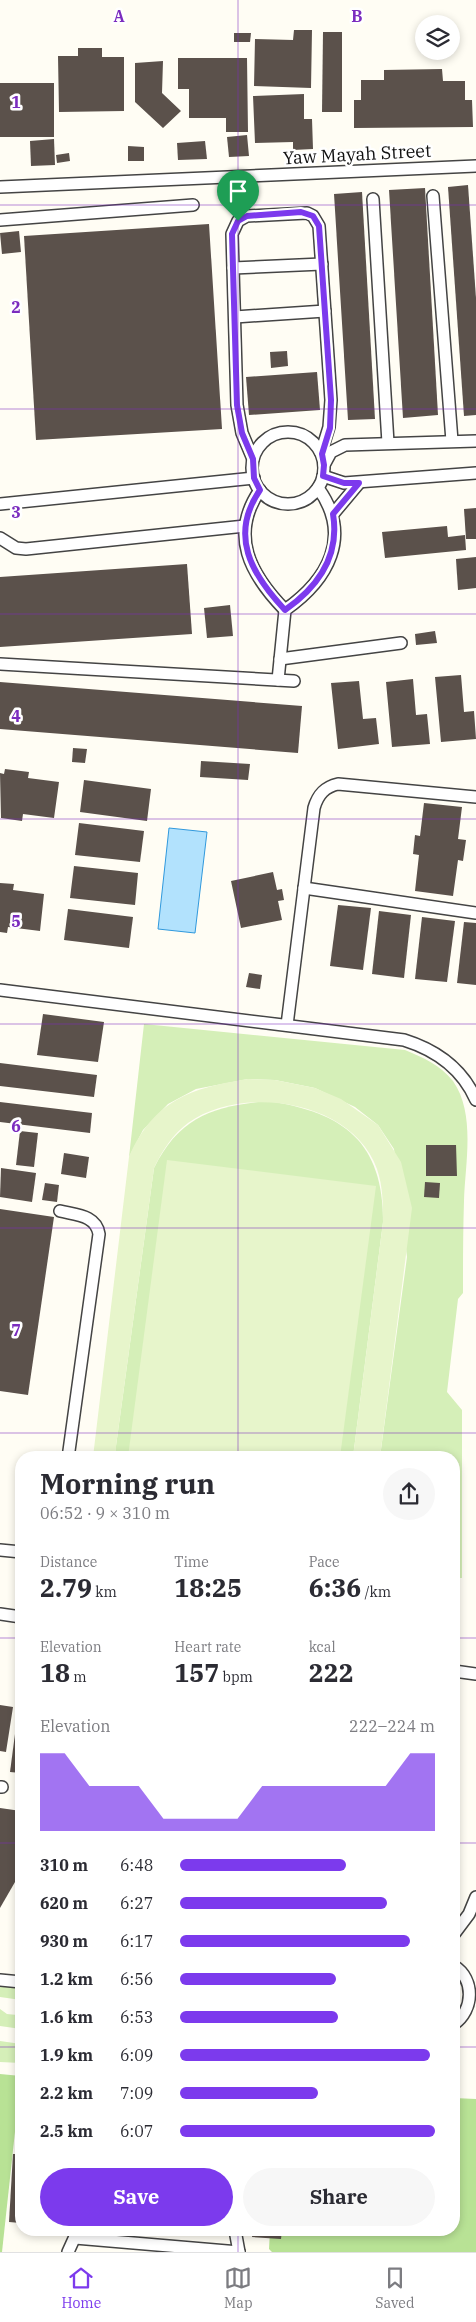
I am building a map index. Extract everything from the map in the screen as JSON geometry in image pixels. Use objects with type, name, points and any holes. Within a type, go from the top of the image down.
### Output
[{"type":"lane","name":"Yaw Mayah Street","points":[[0,187],[476,166]]},
{"type":"lane","points":[[433,196],[452,441]]},
{"type":"lane","points":[[374,199],[388,443]]},
{"type":"lane","points":[[0,220],[193,205]]},
{"type":"lane","points":[[307,213],[316,220],[322,264],[331,414],[318,488],[303,500],[285,503],[275,501],[260,490],[254,478],[253,459],[246,446],[239,419],[232,234],[238,221],[247,216],[307,213]]},
{"type":"lane","points":[[233,268],[322,264]]},
{"type":"lane","points":[[235,317],[325,312]]},
{"type":"lane","points":[[253,459],[265,440],[286,432],[307,437],[316,444],[323,465],[344,483],[476,473]]},
{"type":"lane","points":[[323,465],[328,456],[340,446],[476,441]]},
{"type":"lane","points":[[0,504],[254,478]]},
{"type":"lane","points":[[333,514],[359,483]]},
{"type":"lane","points":[[278,680],[285,610],[306,593],[323,572],[334,544],[333,514],[318,488]]},
{"type":"lane","points":[[260,490],[247,513],[245,541],[252,563],[263,584],[285,610]]},
{"type":"lane","points":[[0,538],[16,548],[26,549],[245,526]]},
{"type":"lane","points":[[280,659],[400,643]]},
{"type":"lane","points":[[0,664],[294,682]]},
{"type":"lane","points":[[287,1025],[316,800],[325,789],[331,786],[346,784],[476,798]]},
{"type":"lane","points":[[304,888],[476,913]]},
{"type":"lane","points":[[0,990],[404,1040],[420,1045],[448,1062],[460,1074],[476,1100]]},
{"type":"lane","points":[[60,1211],[89,1218],[98,1227],[99,1234],[69,1451]]},
{"type":"lane","points":[[0,1550],[15,1551]]},
{"type":"lane","points":[[0,1614],[15,1616]]},
{"type":"lane","points":[[460,1672],[476,1674]]},
{"type":"lane","points":[[460,1926],[469,1914],[476,1897]]},
{"type":"lane","points":[[460,1972],[468,1985],[469,2004],[465,2013]]},
{"type":"lane","points":[[0,1980],[15,1981]]},
{"type":"lane","points":[[460,2018],[476,2003]]},
{"type":"lane","points":[[68,2252],[75,2236]]},
{"type":"lane","points":[[94,2236],[239,2252],[237,2236]]},
{"type":"green space","points":[[144,1024],[405,1050],[437,1066],[453,1081],[465,1108],[468,1140],[464,1201],[463,1293],[458,1299],[447,1392],[462,1410],[462,1578],[460,1578],[460,1451],[381,1451],[407,1257],[394,1149],[378,1125],[355,1107],[315,1088],[275,1080],[248,1079],[196,1089],[168,1104],[143,1130],[129,1157]]},
{"type":"green space","points":[[248,1079],[275,1080],[315,1088],[341,1099],[378,1125],[401,1162],[412,1208],[381,1451],[354,1451],[383,1222],[382,1189],[377,1169],[364,1146],[345,1127],[321,1114],[294,1106],[265,1102],[237,1104],[211,1111],[188,1123],[168,1143],[154,1168],[116,1451],[94,1451],[129,1157],[150,1122],[163,1110],[177,1100],[192,1093]]},
{"type":"green space","points":[[267,1101],[294,1106],[318,1113],[338,1123],[354,1136],[367,1151],[376,1171],[381,1194],[383,1222],[354,1451],[116,1451],[154,1168],[175,1137],[200,1117],[230,1106]]},
{"type":"green space","points":[[167,1160],[376,1186],[341,1451],[129,1451]]},
{"type":"green space","points":[[0,1986],[15,1988],[15,1999],[0,1997]]},
{"type":"green space","points":[[0,2009],[7,2014],[15,2015],[15,2028],[0,2026]]},
{"type":"green space","points":[[0,2041],[15,2043],[15,2063],[0,2062]]},
{"type":"green space","points":[[0,2074],[15,2075],[15,2132],[2,2252],[0,2252]]},
{"type":"green space","points":[[460,2098],[476,2099],[476,2252],[272,2252],[269,2249],[270,2236],[460,2236]]},
{"type":"water","points":[[169,828],[207,832],[195,933],[158,929]]},
{"type":"building","points":[[294,30],[312,30],[311,88],[254,86],[255,39],[293,40]]},
{"type":"building","points":[[323,32],[342,32],[342,112],[322,112]]},
{"type":"building","points":[[234,33],[251,33],[250,42],[234,42]]},
{"type":"building","points":[[78,48],[102,48],[102,57],[124,57],[124,111],[59,112],[58,56],[78,56]]},
{"type":"building","points":[[178,58],[247,58],[248,132],[226,132],[226,118],[189,118],[189,89],[178,89]]},
{"type":"building","points":[[163,61],[162,93],[181,111],[163,128],[135,102],[135,63]]},
{"type":"building","points":[[442,69],[443,81],[465,81],[465,100],[472,100],[473,127],[354,128],[354,100],[361,100],[361,80],[384,80],[384,70]]},
{"type":"building","points":[[0,83],[54,83],[54,137],[0,137]]},
{"type":"building","points":[[304,94],[304,119],[312,119],[313,149],[293,150],[293,142],[255,143],[253,96]]},
{"type":"building","points":[[247,135],[249,156],[229,157],[227,137]]},
{"type":"building","points":[[54,139],[55,165],[31,166],[30,141]]},
{"type":"building","points":[[205,141],[207,159],[178,160],[177,143]]},
{"type":"building","points":[[128,146],[144,147],[144,161],[128,161]]},
{"type":"building","points":[[69,153],[70,161],[57,163],[56,155]]},
{"type":"building","points":[[468,185],[476,298],[476,415],[464,416],[448,187]]},
{"type":"building","points":[[425,188],[438,415],[403,418],[389,190]]},
{"type":"building","points":[[362,192],[375,419],[348,420],[334,194]]},
{"type":"building","points":[[209,224],[222,429],[36,440],[24,236]]},
{"type":"building","points":[[19,231],[21,252],[2,254],[0,233]]},
{"type":"building","points":[[287,351],[288,366],[271,368],[270,352]]},
{"type":"building","points":[[317,372],[320,410],[249,415],[246,377]]},
{"type":"building","points":[[476,508],[476,539],[466,539],[464,509]]},
{"type":"building","points":[[447,526],[448,537],[465,535],[466,550],[385,558],[382,532]]},
{"type":"building","points":[[476,557],[476,588],[458,590],[456,559]]},
{"type":"building","points":[[187,564],[192,634],[0,647],[0,577]]},
{"type":"building","points":[[230,605],[233,636],[207,638],[204,608]]},
{"type":"building","points":[[435,631],[437,643],[416,645],[415,634]]},
{"type":"building","points":[[461,675],[464,712],[474,711],[476,739],[441,742],[435,677]]},
{"type":"building","points":[[413,679],[416,715],[427,714],[430,744],[392,747],[386,682]]},
{"type":"building","points":[[359,681],[363,719],[376,718],[379,744],[338,749],[331,683]]},
{"type":"building","points":[[0,682],[302,706],[298,753],[0,729]]},
{"type":"building","points":[[73,748],[87,749],[85,763],[72,762]]},
{"type":"building","points":[[201,761],[250,764],[248,780],[200,777]]},
{"type":"building","points":[[5,769],[29,772],[28,778],[59,782],[54,818],[23,814],[22,821],[1,818],[0,773],[4,774]]},
{"type":"building","points":[[84,780],[151,789],[147,821],[80,812]]},
{"type":"building","points":[[424,803],[462,807],[458,839],[466,840],[463,861],[458,860],[453,896],[415,891],[419,855],[413,854],[415,835],[420,836]]},
{"type":"building","points":[[79,823],[144,831],[140,862],[75,855]]},
{"type":"building","points":[[74,866],[138,873],[135,905],[70,898]]},
{"type":"building","points":[[273,872],[277,890],[282,889],[284,900],[278,901],[282,920],[241,928],[231,881]]},
{"type":"building","points":[[0,883],[14,884],[13,890],[44,894],[40,931],[8,927],[7,933],[0,932]]},
{"type":"building","points":[[338,905],[371,908],[363,970],[330,966]]},
{"type":"building","points":[[68,909],[133,917],[129,948],[64,940]]},
{"type":"building","points":[[379,911],[411,915],[404,978],[372,974]]},
{"type":"building","points":[[422,917],[455,921],[447,982],[415,979]]},
{"type":"building","points":[[464,922],[476,923],[476,985],[457,983]]},
{"type":"building","points":[[249,973],[262,975],[260,989],[246,987]]},
{"type":"building","points":[[43,1014],[104,1022],[98,1062],[37,1055]]},
{"type":"building","points":[[0,1063],[97,1075],[94,1097],[0,1086]]},
{"type":"building","points":[[0,1102],[92,1113],[90,1133],[0,1122]]},
{"type":"building","points":[[20,1131],[38,1133],[34,1167],[16,1165]]},
{"type":"building","points":[[426,1145],[456,1145],[457,1176],[426,1176]]},
{"type":"building","points":[[64,1153],[89,1157],[86,1178],[61,1174]]},
{"type":"building","points":[[1,1168],[36,1173],[32,1202],[0,1197]]},
{"type":"building","points":[[425,1182],[440,1183],[439,1198],[424,1197]]},
{"type":"building","points":[[45,1183],[59,1185],[57,1202],[42,1200]]},
{"type":"building","points":[[0,1209],[54,1217],[28,1395],[0,1391]]},
{"type":"building","points":[[0,1705],[13,1707],[6,1752],[0,1751]]},
{"type":"building","points":[[15,1734],[15,1772],[10,1772]]},
{"type":"building","points":[[0,1808],[15,1810],[15,1882],[0,1908]]},
{"type":"building","points":[[13,2154],[15,2154],[15,2222],[9,2222]]},
{"type":"building","points":[[252,2236],[281,2236],[281,2239]]},
{"type":"route","points":[[301,212],[313,216],[319,226],[331,400],[330,428],[322,454],[323,476],[344,483],[359,483],[333,514],[334,544],[323,572],[306,593],[285,610],[263,584],[248,556],[245,541],[247,513],[252,501],[260,490],[252,472],[253,459],[242,433],[237,405],[232,234],[238,221],[247,216],[301,212]]}]
